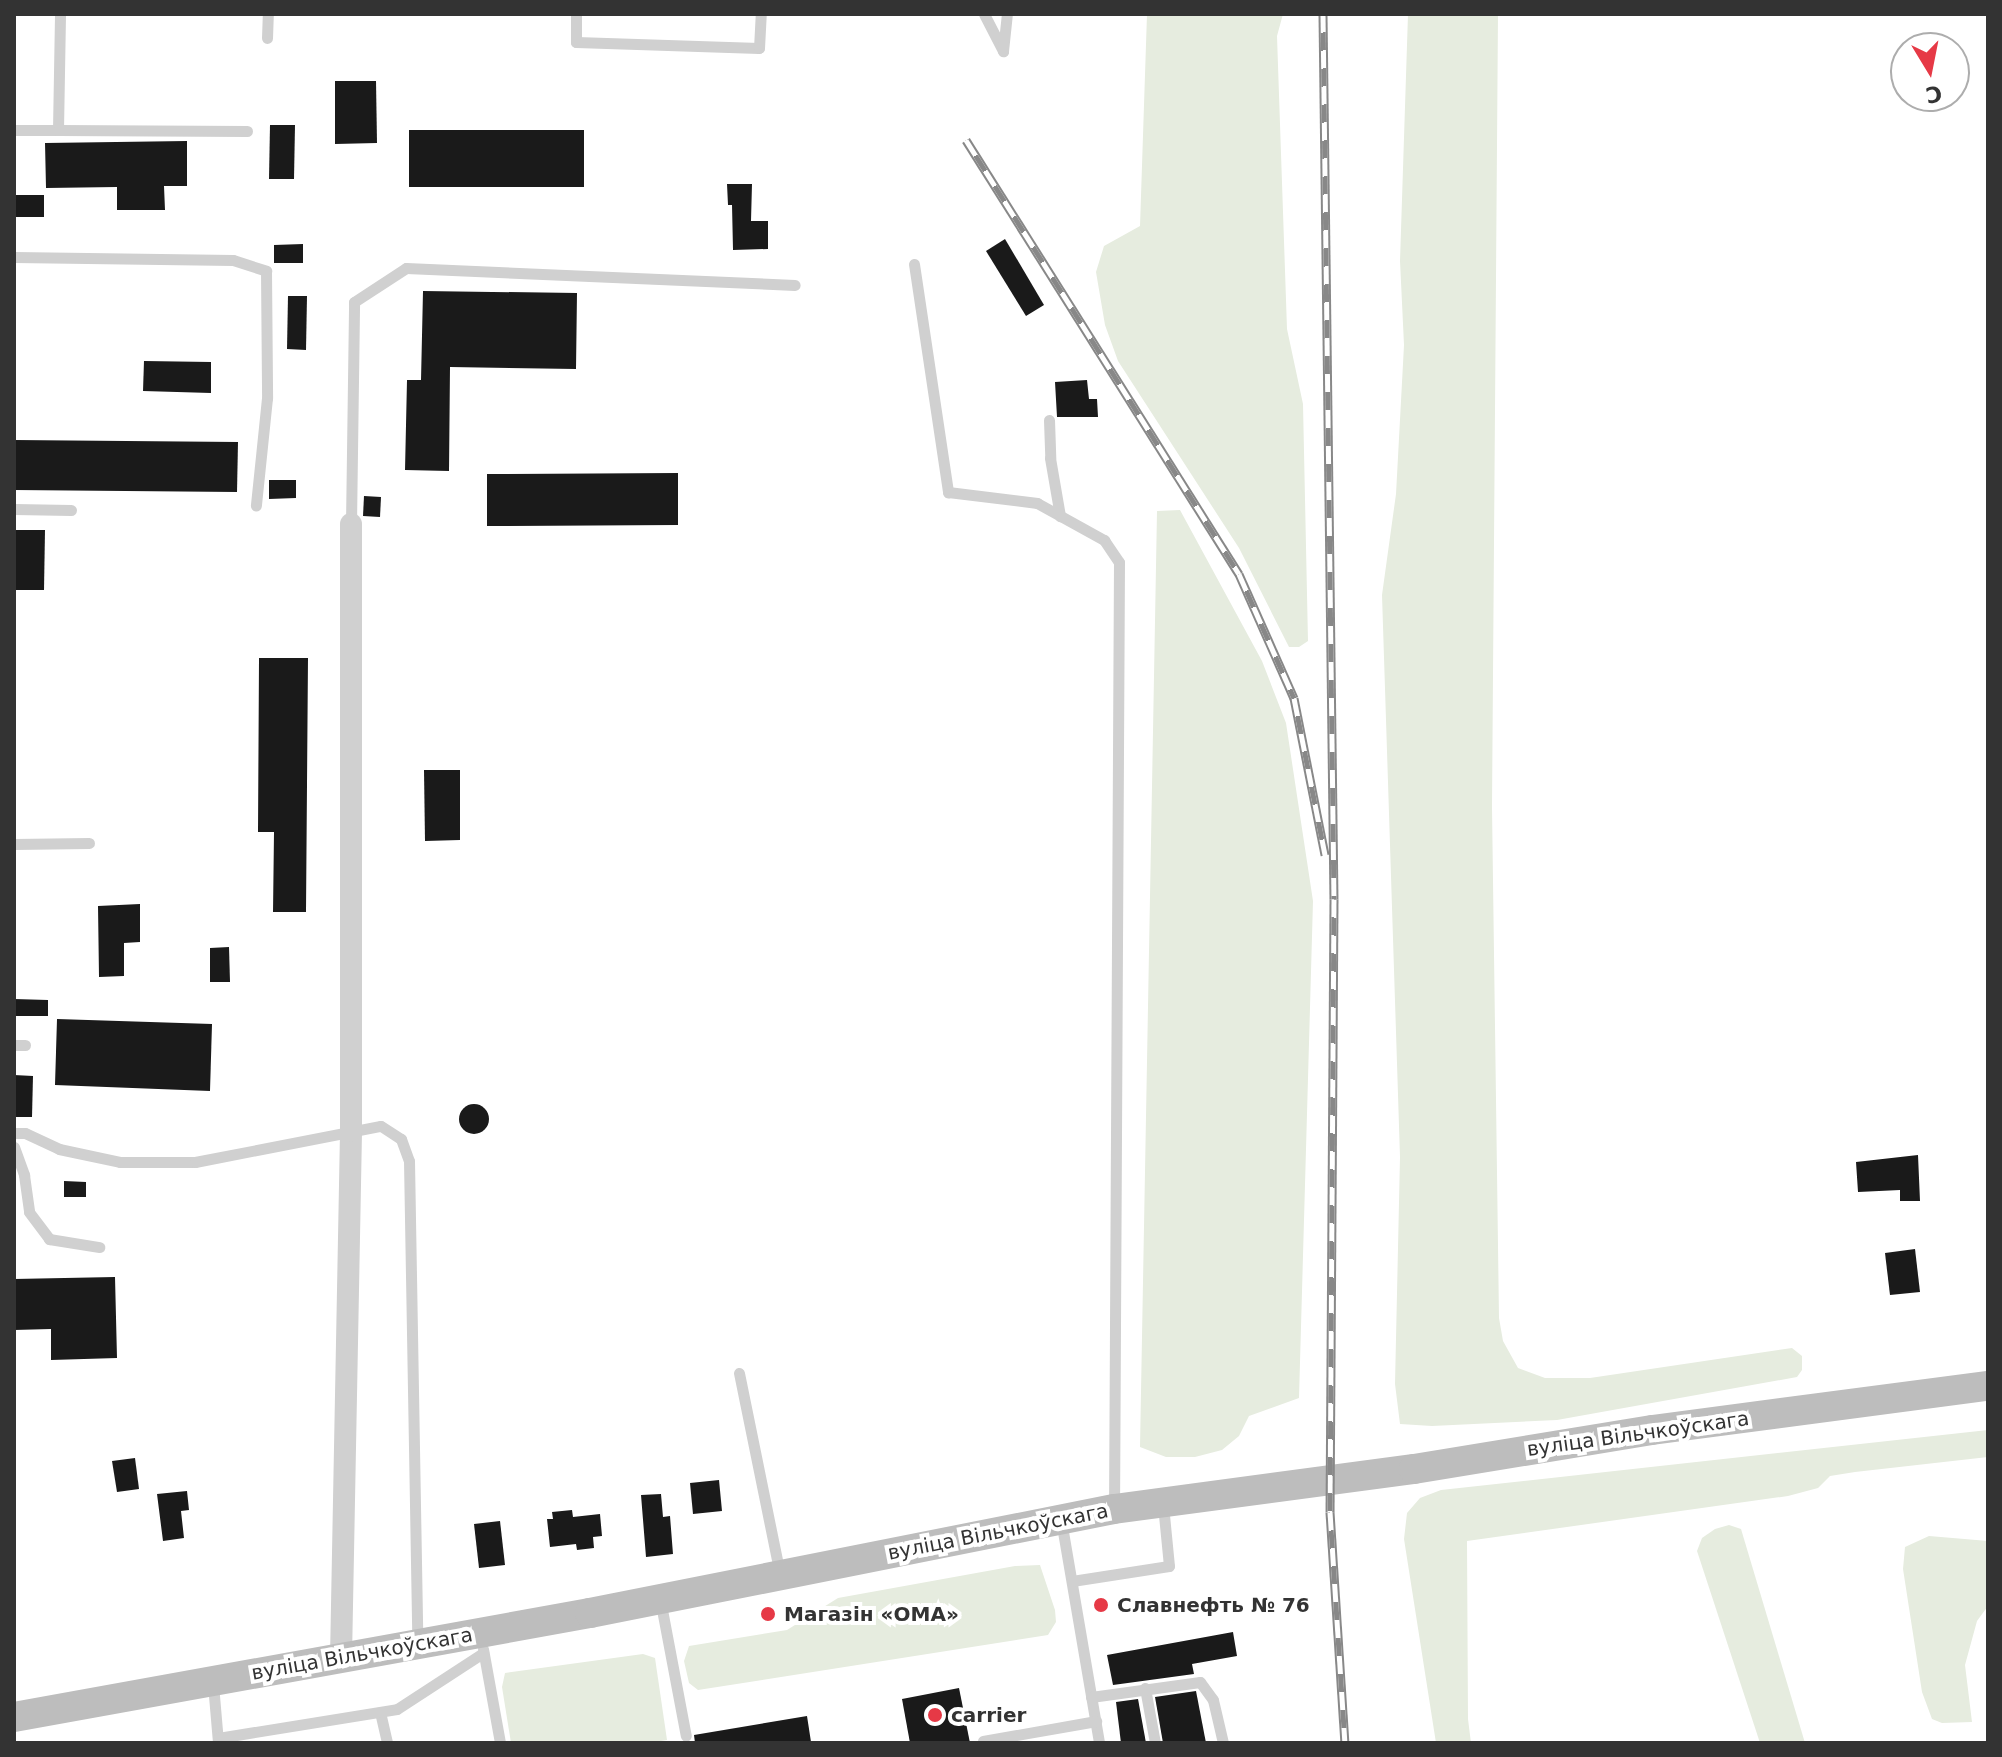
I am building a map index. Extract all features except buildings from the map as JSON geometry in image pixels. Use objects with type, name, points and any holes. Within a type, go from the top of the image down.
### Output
[{"type":"main road","name":"вуліца Вільчкоўскага","points":[[14,1717],[417,1644],[481,1643],[660,1599],[1114,1509],[1414,1469],[1652,1430],[1988,1386]]},
{"type":"street","points":[[341,1658],[351,1131],[351,524]]},
{"type":"lane","points":[[58,130],[60,14]]},
{"type":"lane","points":[[267,38],[268,14]]},
{"type":"lane","points":[[576,14],[576,42],[759,48],[761,14]]},
{"type":"lane","points":[[984,14],[1003,51],[1007,14]]},
{"type":"lane","points":[[14,130],[247,131]]},
{"type":"lane","points":[[14,257],[233,260],[266,271],[267,398],[256,505]]},
{"type":"lane","points":[[914,264],[948,492],[1037,503],[1104,540],[1119,562],[1114,1509]]},
{"type":"lane","points":[[351,524],[354,302],[406,268],[795,285]]},
{"type":"lane","points":[[1049,420],[1050,458],[1060,516]]},
{"type":"lane","points":[[14,509],[71,510]]},
{"type":"lane","points":[[14,844],[89,843]]},
{"type":"lane","points":[[14,1133],[25,1133],[59,1149],[135,1162],[195,1162],[381,1126],[401,1139],[409,1161],[417,1644]]},
{"type":"lane","points":[[14,1147],[24,1175],[29,1212],[49,1239],[99,1247]]},
{"type":"lane","points":[[739,1373],[781,1576]]},
{"type":"lane","points":[[1072,1581],[1169,1566],[1162,1502]]},
{"type":"lane","points":[[1061,1520],[1099,1743]]},
{"type":"lane","points":[[660,1599],[686,1736]]},
{"type":"lane","points":[[213,1681],[218,1740],[397,1709],[481,1643],[500,1743]]},
{"type":"lane","points":[[1091,1697],[1200,1682],[1213,1700],[1223,1743]]},
{"type":"lane","points":[[1145,1688],[1155,1743]]},
{"type":"lane","points":[[380,1712],[387,1743]]},
{"type":"lane","points":[[983,1741],[1096,1721]]},
{"type":"shaded area","points":[[1147,14],[1283,14],[1277,36],[1287,329],[1303,404],[1308,641],[1299,647],[1289,647],[1239,548],[1118,361],[1105,325],[1096,272],[1104,246],[1140,226]]},
{"type":"shaded area","points":[[1408,14],[1498,14],[1492,807],[1499,1318],[1503,1341],[1518,1368],[1545,1378],[1590,1378],[1792,1348],[1802,1356],[1802,1370],[1797,1377],[1557,1420],[1432,1426],[1400,1424],[1395,1384],[1400,1157],[1382,595],[1396,494],[1404,345],[1400,261]]},
{"type":"shaded area","points":[[1180,510],[1262,661],[1286,723],[1313,901],[1299,1398],[1249,1416],[1239,1436],[1222,1450],[1195,1457],[1166,1457],[1140,1447],[1157,511]]},
{"type":"shaded area","points":[[1988,1430],[1988,1457],[1830,1476],[1818,1488],[1788,1496],[1467,1541],[1468,1719],[1471,1743],[1436,1743],[1404,1539],[1407,1513],[1420,1498],[1441,1490]]},
{"type":"shaded area","points":[[1729,1525],[1741,1529],[1805,1743],[1760,1743],[1697,1551],[1702,1538],[1715,1529]]},
{"type":"shaded area","points":[[1929,1536],[1988,1541],[1988,1606],[1977,1621],[1965,1665],[1972,1722],[1942,1723],[1932,1719],[1922,1692],[1903,1569],[1905,1547]]},
{"type":"shaded area","points":[[1040,1565],[1055,1610],[1056,1622],[1048,1635],[698,1690],[689,1683],[684,1661],[689,1646],[787,1630],[838,1598],[1015,1566]]},
{"type":"shaded area","points":[[643,1654],[655,1658],[667,1740],[648,1743],[511,1743],[502,1687],[505,1673]]},
{"type":"railway","points":[[1323,14],[1334,899],[1330,1512],[1345,1743]]},
{"type":"railway","points":[[966,140],[1239,574],[1294,698],[1325,855]]},
{"type":"place","name":"Славнефть № 76","points":[[1101,1605]]},
{"type":"place","name":"Магазін «ОМА»","points":[[768,1614]]},
{"type":"place","name":"carrier","points":[[935,1715]]}]
